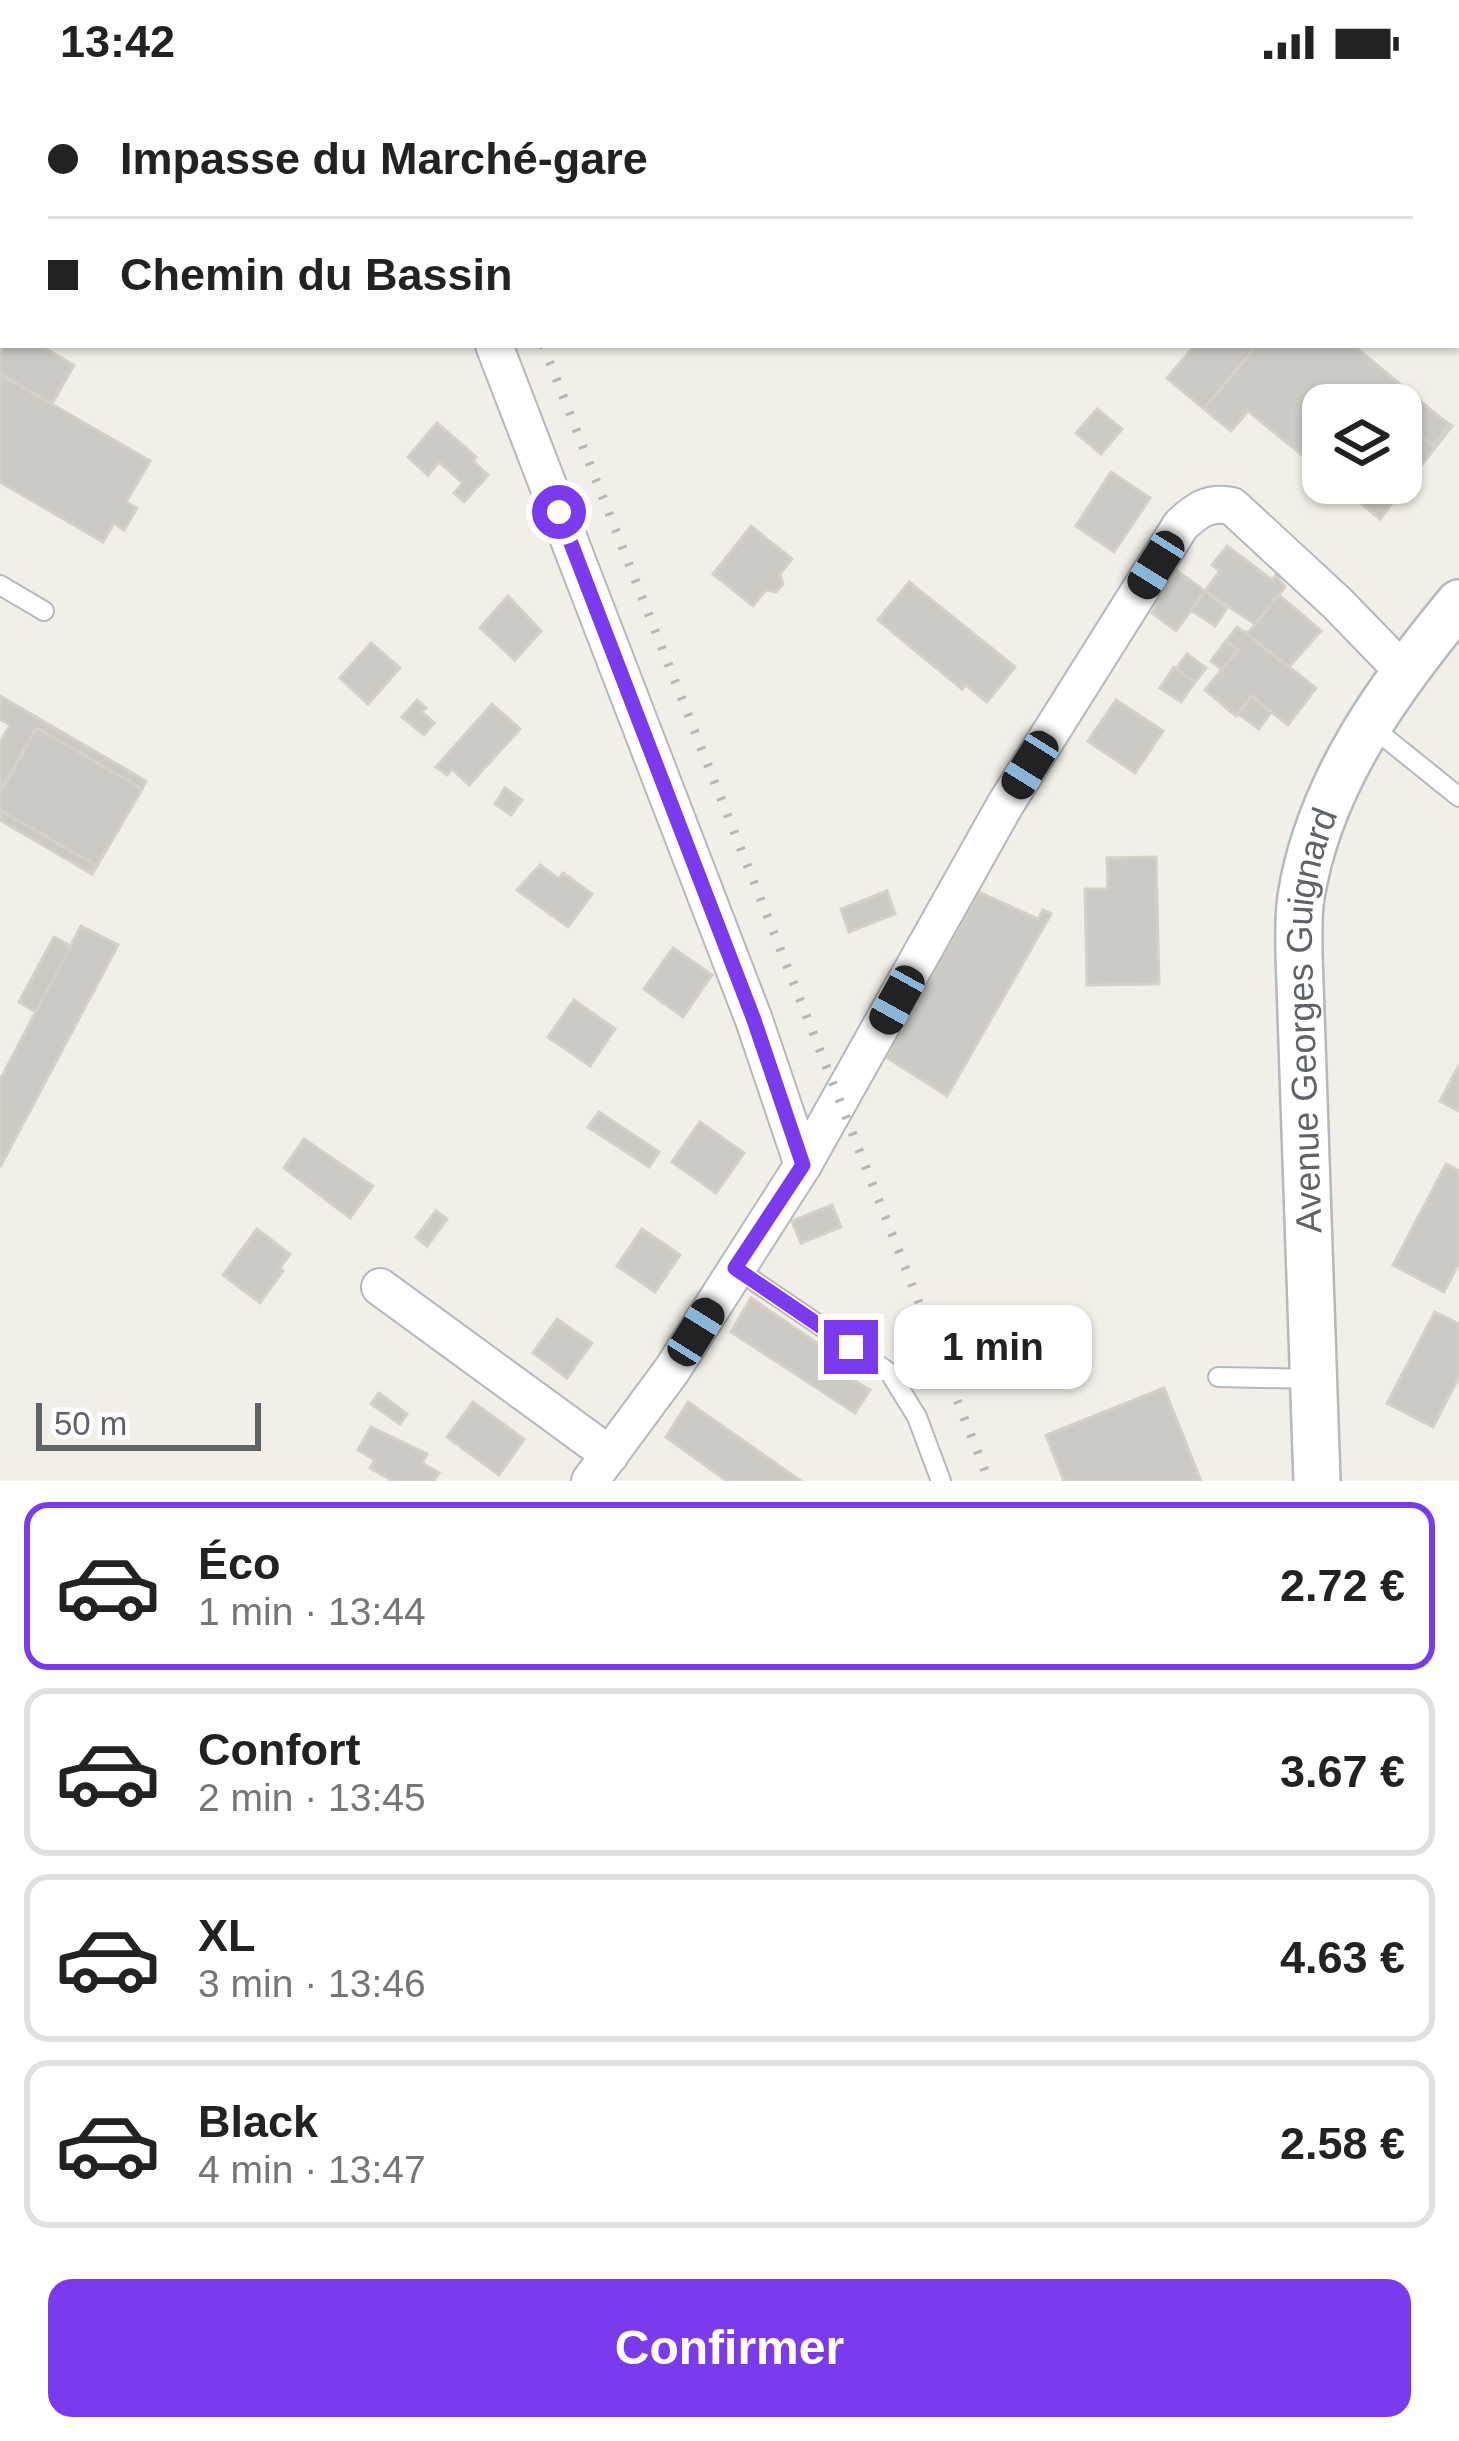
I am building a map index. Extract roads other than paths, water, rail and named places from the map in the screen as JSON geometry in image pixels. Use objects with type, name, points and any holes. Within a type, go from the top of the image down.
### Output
[{"type":"street","points":[[495,348],[754,1020],[803,1165]]},
{"type":"street","points":[[380,1287],[600,1468],[672,1370],[803,1165],[1005,806],[1180,525],[1197,510],[1232,506],[1402,671]]},
{"type":"street","name":"Avenue Georges Guignard","points":[[1318,1481],[1298,953],[1301,896],[1333,792],[1368,724],[1402,671],[1459,603]]},
{"type":"lane","points":[[0,585],[44,611]]},
{"type":"lane","points":[[1368,724],[1459,797]]},
{"type":"lane","points":[[735,1268],[890,1373],[917,1417],[941,1481]]},
{"type":"lane","points":[[1218,1377],[1314,1379]]},
{"type":"railway","points":[[544,348],[989,1481]]}]
